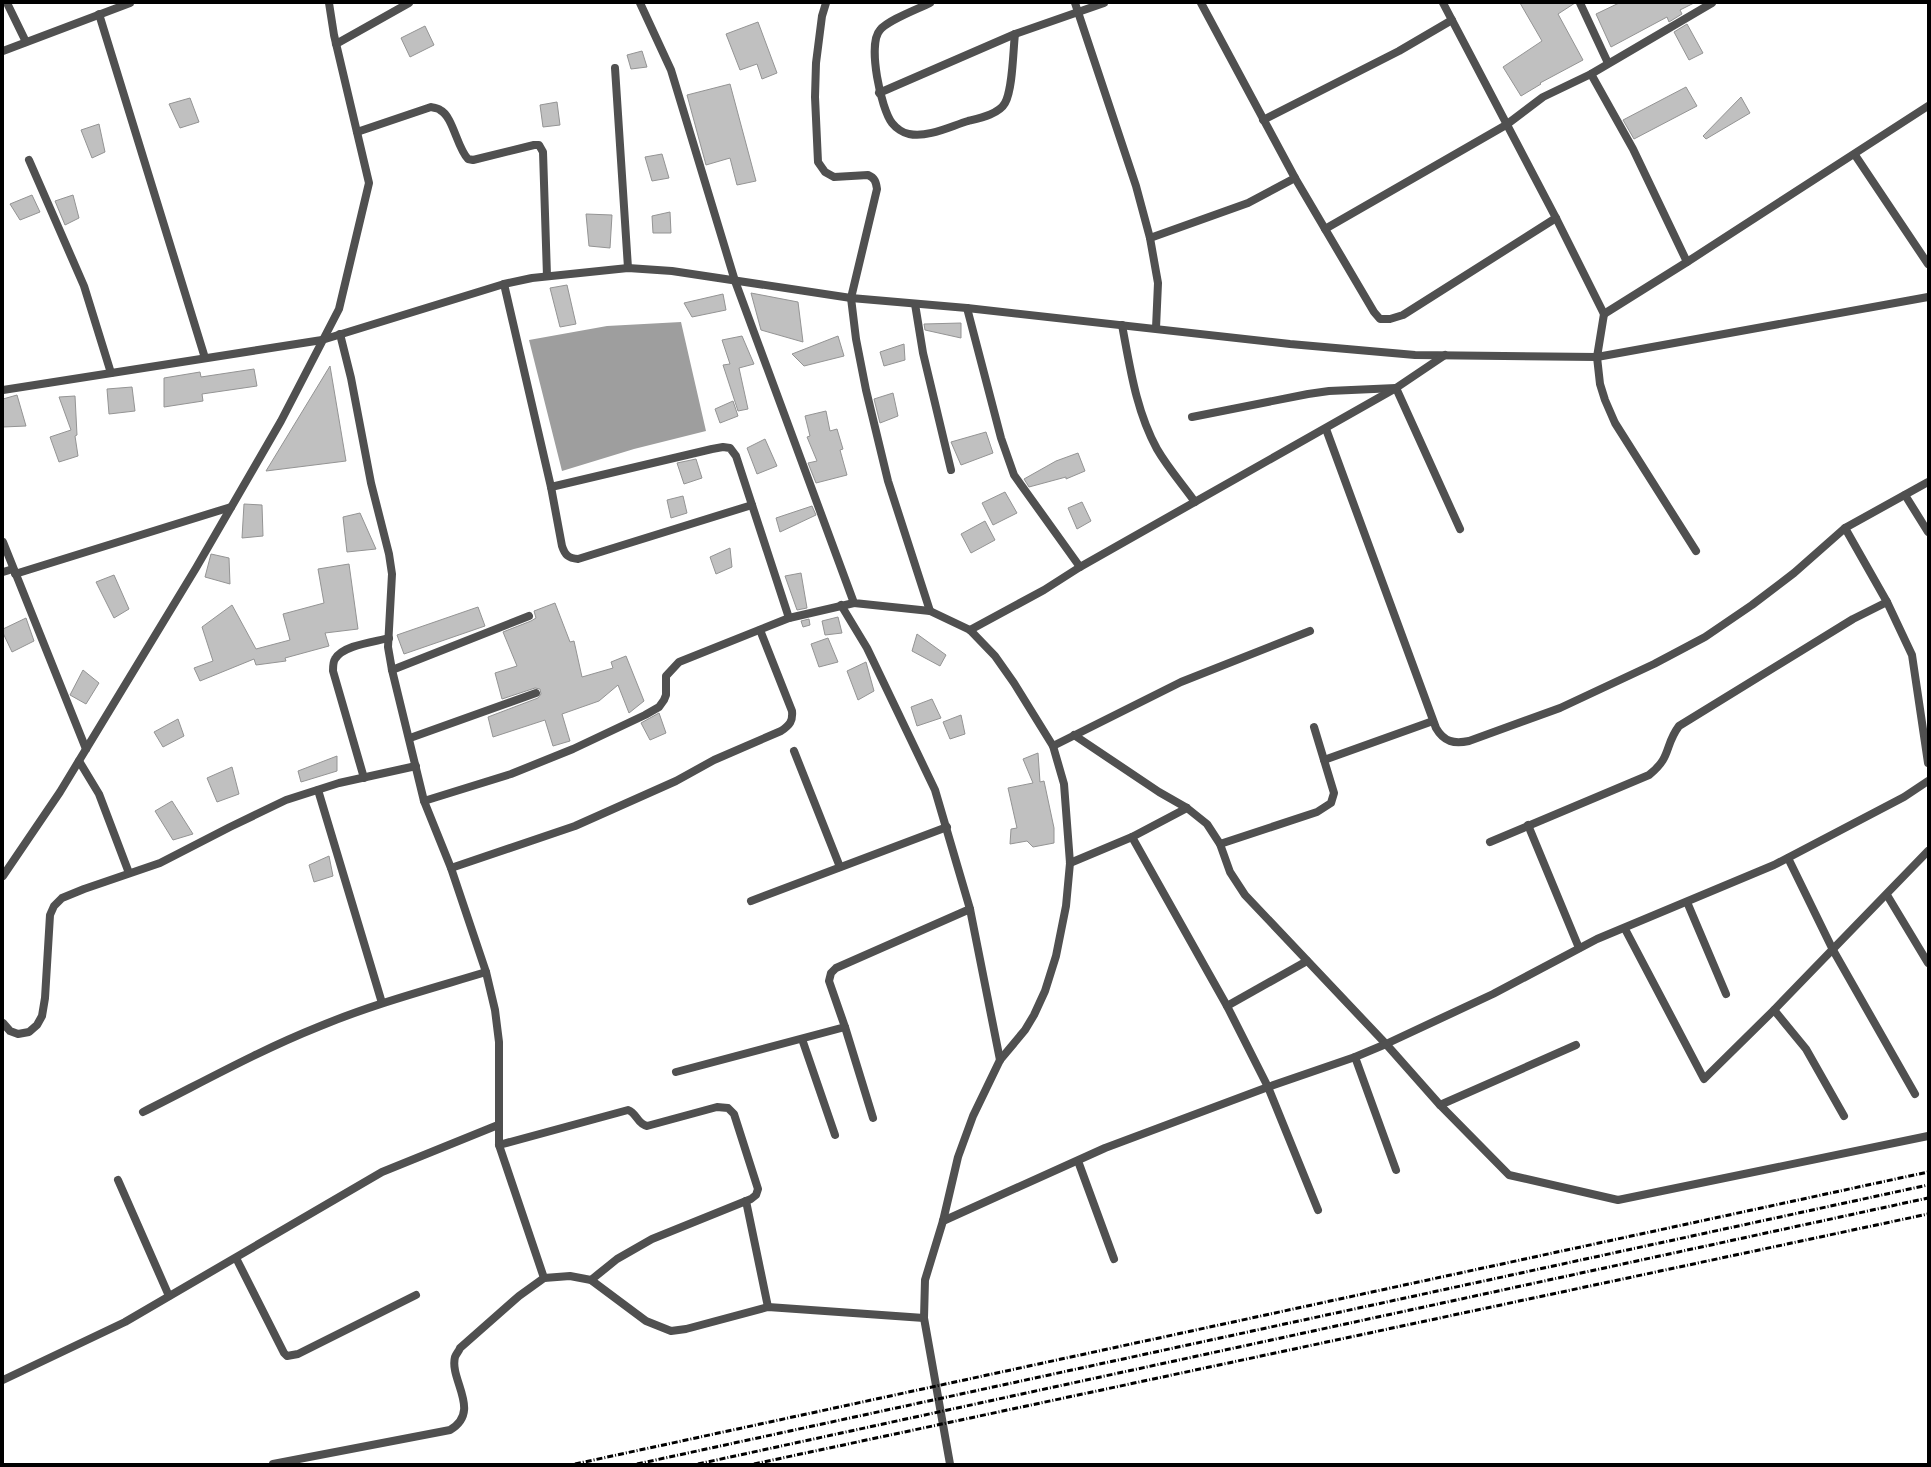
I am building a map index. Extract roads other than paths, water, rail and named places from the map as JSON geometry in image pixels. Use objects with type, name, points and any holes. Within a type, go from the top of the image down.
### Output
[{"type":"street","points":[[7,3],[26,42]]},
{"type":"street","points":[[3,51],[99,14],[114,6],[130,3]]},
{"type":"street","points":[[3,876],[79,761],[231,506],[281,421],[339,309],[369,183],[336,44],[329,3]]},
{"type":"street","points":[[336,44],[409,3]]},
{"type":"street","points":[[640,3],[671,70],[735,281],[854,603]]},
{"type":"street","points":[[826,3],[822,16],[816,63],[815,97],[818,162],[825,172],[834,177],[868,175],[876,182],[877,189],[851,298],[856,339],[866,390],[888,481],[930,611]]},
{"type":"street","points":[[930,3],[879,30],[875,51],[879,93],[891,122],[900,130],[909,134],[924,134],[985,116],[997,110],[1005,103],[1010,89],[1015,34]]},
{"type":"street","points":[[1075,3],[1136,186],[1150,238],[1158,283],[1156,328]]},
{"type":"street","points":[[879,93],[1015,34],[1104,3]]},
{"type":"street","points":[[1201,3],[1295,178],[1374,312],[1380,319],[1390,319],[1402,315],[1556,218]]},
{"type":"street","points":[[1443,3],[1556,218],[1604,314],[1597,357],[1600,384],[1615,423],[1696,552]]},
{"type":"street","points":[[1580,3],[1608,63]]},
{"type":"street","points":[[1325,229],[1506,125],[1543,97],[1591,74],[1712,3]]},
{"type":"street","points":[[99,14],[205,358]]},
{"type":"street","points":[[1263,120],[1399,51],[1452,20]]},
{"type":"street","points":[[615,68],[628,268]]},
{"type":"street","points":[[1591,74],[1633,149],[1687,262]]},
{"type":"street","points":[[1604,314],[1855,155],[1928,106]]},
{"type":"street","points":[[357,132],[431,107],[446,114],[462,151],[468,159],[473,160],[534,144],[539,145],[543,152],[547,276]]},
{"type":"street","points":[[1855,155],[1928,264]]},
{"type":"street","points":[[29,160],[84,286],[111,373]]},
{"type":"street","points":[[1150,238],[1241,206],[1295,178]]},
{"type":"street","points":[[3,389],[322,340],[504,284],[547,276],[628,268],[672,271],[851,298],[967,308],[1290,344],[1415,355],[1597,357],[1928,297]]},
{"type":"street","points":[[504,284],[551,487],[564,553],[570,558],[578,559],[752,505]]},
{"type":"street","points":[[915,304],[923,353],[951,470]]},
{"type":"street","points":[[967,308],[1001,438],[1014,474],[1080,567]]},
{"type":"street","points":[[1122,325],[1134,386],[1146,426],[1158,450],[1195,502]]},
{"type":"street","points":[[340,334],[351,378],[371,483],[389,554],[392,574],[389,638],[392,670],[410,738],[424,801],[451,868],[486,972],[495,1010],[499,1042],[499,1145],[544,1278]]},
{"type":"street","points":[[970,630],[1044,590],[1080,567],[1326,429],[1396,388],[1445,355]]},
{"type":"street","points":[[1192,417],[1329,391],[1396,388]]},
{"type":"street","points":[[1396,388],[1460,529]]},
{"type":"street","points":[[1326,429],[1433,721],[1440,736],[1446,741],[1458,743],[1469,741],[1560,708],[1654,664],[1704,637],[1752,605],[1794,573],[1845,528],[1928,482]]},
{"type":"street","points":[[551,487],[723,447],[730,448],[736,456],[789,618]]},
{"type":"street","points":[[1905,495],[1928,532]]},
{"type":"street","points":[[3,572],[14,571],[231,506]]},
{"type":"street","points":[[1845,528],[1888,602],[1912,656],[1928,763]]},
{"type":"street","points":[[3,542],[86,749]]},
{"type":"street","points":[[1490,842],[1649,775],[1660,766],[1665,758],[1672,735],[1679,726],[1853,619],[1888,602]]},
{"type":"street","points":[[424,801],[511,774],[573,749],[645,715],[659,707],[664,700],[666,695],[666,676],[679,662],[789,618],[854,603],[930,611],[970,630],[995,656],[1053,746],[1064,784],[1070,863],[1066,906],[1056,956],[1045,991],[1025,1030],[1000,1060],[973,1116],[958,1157],[943,1221],[925,1280],[924,1318],[950,1464]]},
{"type":"street","points":[[841,605],[867,648],[925,766],[935,790],[970,909],[1000,1060]]},
{"type":"street","points":[[392,670],[529,616]]},
{"type":"street","points":[[451,868],[575,826],[676,782],[714,760],[781,731],[788,726],[793,720],[792,710],[760,630]]},
{"type":"street","points":[[1053,746],[1181,682],[1310,631]]},
{"type":"street","points":[[364,778],[333,671],[334,660],[339,653],[346,649],[389,638]]},
{"type":"street","points":[[410,738],[536,693]]},
{"type":"street","points":[[1324,760],[1433,721]]},
{"type":"street","points":[[1220,844],[1317,812],[1327,807],[1331,803],[1334,794],[1314,726]]},
{"type":"street","points":[[1074,735],[1159,792],[1187,808],[1207,824],[1220,844],[1230,872],[1245,895],[1386,1044],[1440,1105],[1509,1175],[1618,1200],[1928,1136]]},
{"type":"street","points":[[794,751],[840,867]]},
{"type":"street","points":[[79,761],[99,794],[129,873]]},
{"type":"street","points":[[3,1023],[10,1030],[18,1034],[29,1032],[37,1025],[42,1016],[45,998],[50,915],[54,906],[62,898],[84,888],[160,863],[286,800],[318,790],[416,766]]},
{"type":"street","points":[[943,1221],[1134,1136],[1355,1057],[1386,1044],[1493,994],[1580,948],[1788,858],[1904,797],[1928,781]]},
{"type":"street","points":[[318,790],[382,1003]]},
{"type":"street","points":[[1070,863],[1132,837],[1187,808]]},
{"type":"street","points":[[1528,825],[1580,948]]},
{"type":"street","points":[[751,901],[947,827]]},
{"type":"street","points":[[1132,837],[1227,1006],[1268,1087],[1318,1210]]},
{"type":"street","points":[[1625,929],[1704,1079],[1887,895],[1928,851]]},
{"type":"street","points":[[1788,858],[1832,950],[1915,1094]]},
{"type":"street","points":[[1887,895],[1928,964]]},
{"type":"street","points":[[1687,902],[1726,994]]},
{"type":"street","points":[[873,1118],[829,981],[830,973],[836,968],[970,909]]},
{"type":"street","points":[[1227,1006],[1307,961]]},
{"type":"street","points":[[143,1112],[272,1047],[318,1027],[382,1003],[486,972]]},
{"type":"street","points":[[1774,1010],[1806,1049],[1844,1116]]},
{"type":"street","points":[[676,1072],[845,1027]]},
{"type":"street","points":[[802,1039],[835,1135]]},
{"type":"street","points":[[1440,1105],[1576,1045]]},
{"type":"street","points":[[1355,1057],[1396,1170]]},
{"type":"street","points":[[499,1145],[624,1110],[632,1111],[639,1122],[647,1126],[721,1107],[728,1108],[734,1114],[758,1189],[756,1195],[746,1201],[646,1241],[617,1259],[591,1280]]},
{"type":"street","points":[[3,1380],[125,1322],[382,1172],[498,1125]]},
{"type":"street","points":[[1078,1161],[1114,1259]]},
{"type":"street","points":[[118,1180],[170,1296]]},
{"type":"street","points":[[746,1201],[768,1307]]},
{"type":"street","points":[[236,1258],[284,1353],[287,1356],[298,1354],[416,1296]]},
{"type":"street","points":[[273,1464],[450,1430],[459,1424],[463,1414],[464,1404],[455,1358],[460,1348],[519,1296],[544,1278],[570,1276],[591,1280],[646,1321],[671,1331],[686,1329],[768,1307],[924,1318]]},
{"type":"railway","points":[[575,1464],[1928,1172]]},
{"type":"railway","points":[[637,1464],[1928,1185]]},
{"type":"railway","points":[[698,1464],[1928,1198]]},
{"type":"railway","points":[[754,1464],[1928,1214]]}]
